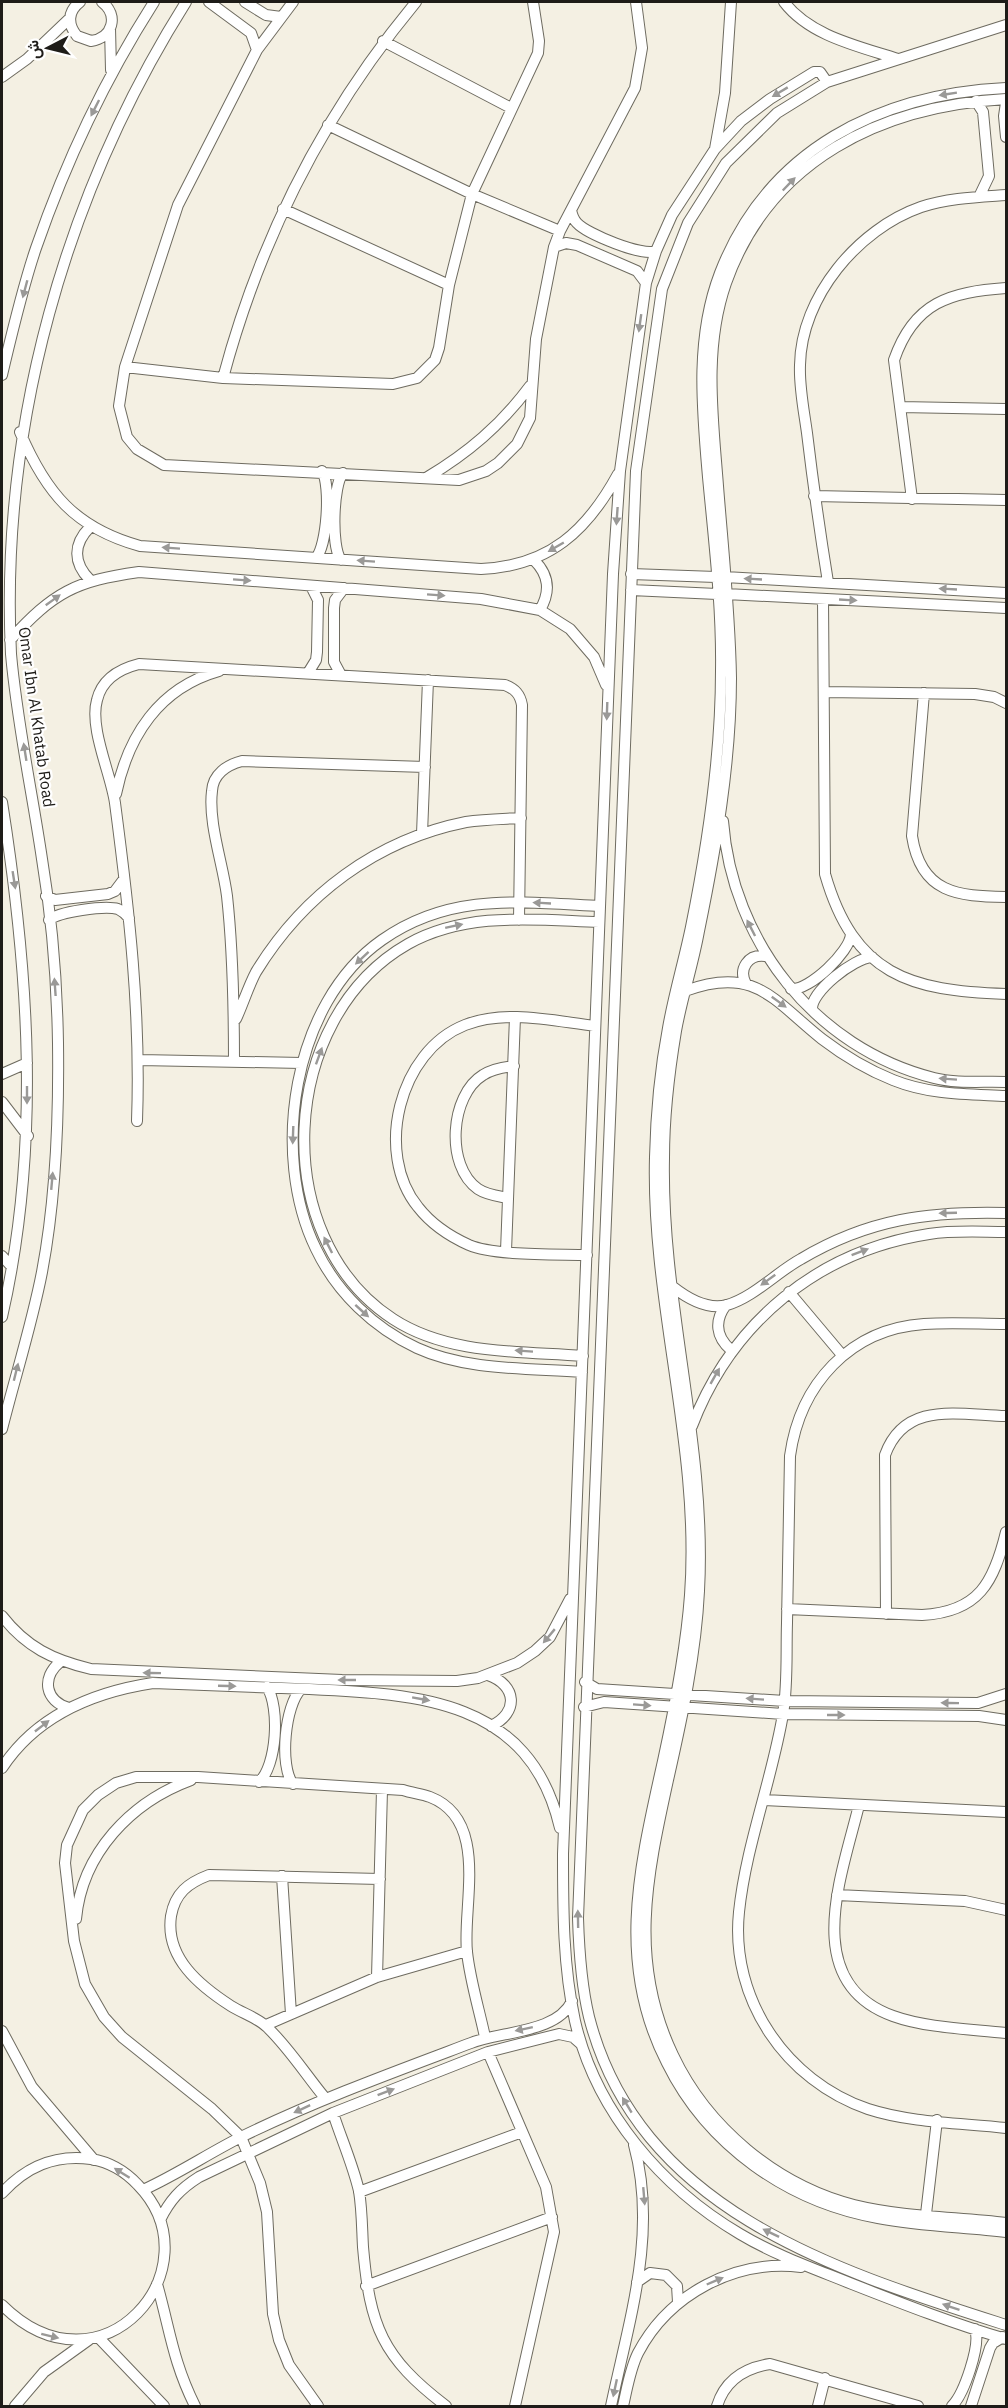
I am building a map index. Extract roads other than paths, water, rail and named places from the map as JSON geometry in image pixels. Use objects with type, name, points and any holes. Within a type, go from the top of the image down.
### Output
[{"type":"street","points":[[80,2],[72,9],[70,18],[74,33],[86,40],[100,39],[110,28]]},
{"type":"street","points":[[108,2],[111,13],[111,76]]},
{"type":"street","points":[[2,375],[36,249],[76,146],[111,76],[154,2]]},
{"type":"street","name":"Omar Ibn Al Khatab Road","points":[[2,1429],[43,1269],[53,1177],[58,1044],[49,920],[10,640],[7,585],[8,518],[19,432],[36,357],[72,232],[103,153],[151,57],[186,2]]},
{"type":"street","points":[[209,2],[251,33],[257,50]]},
{"type":"street","points":[[245,2],[266,15],[281,17]]},
{"type":"street","points":[[293,2],[257,50],[178,205],[125,367],[119,406],[121,422],[127,436],[137,449],[149,459],[164,465],[322,471],[459,480],[486,471],[503,459],[517,444],[530,418],[530,386],[543,295],[554,247],[560,231],[635,88],[642,48],[636,2]]},
{"type":"street","points":[[224,378],[250,287],[283,209],[328,125],[383,41],[416,2]]},
{"type":"street","points":[[125,367],[224,378],[393,384],[417,378],[435,360],[440,348],[449,285],[472,194],[538,53],[539,41],[533,2]]},
{"type":"street","points":[[715,149],[725,93],[732,2]]},
{"type":"street","points":[[784,2],[806,23],[830,35],[898,59]]},
{"type":"street","points":[[2,77],[27,59],[70,18]]},
{"type":"street","points":[[1006,25],[827,82],[777,113],[726,163],[688,223],[673,255],[662,289],[636,471],[578,1896],[582,1977],[590,2018],[600,2049],[617,2088],[639,2123],[666,2157],[692,2182],[750,2222],[811,2253],[890,2286],[1006,2325]]},
{"type":"street","points":[[383,41],[511,108]]},
{"type":"street","points":[[827,82],[820,72],[814,72],[770,99],[741,121],[715,149],[682,198],[656,251],[646,283],[620,471],[608,690],[563,1854],[564,1944],[572,2001],[583,2047],[604,2095],[632,2139],[669,2181],[711,2216],[743,2236],[812,2268],[892,2300],[1005,2338]]},
{"type":"street","points":[[1006,88],[938,95],[900,105],[864,119],[836,134],[786,173],[746,222],[718,279],[703,341],[702,373],[721,577],[729,730],[721,801],[699,932],[685,991],[667,1095],[664,1160],[665,1224],[691,1429],[699,1532],[699,1591],[644,1910],[644,1948],[649,1987],[660,2024],[675,2060],[695,2093],[719,2124],[747,2150],[779,2173],[813,2190],[850,2204],[888,2212],[1006,2223]]},
{"type":"street","points":[[718,547],[712,343],[726,283],[743,245],[771,203],[792,180],[840,143],[868,129],[904,116],[976,101],[1006,101],[1006,137]]},
{"type":"street","points":[[976,101],[982,112],[989,176],[979,197]]},
{"type":"street","points":[[328,125],[472,194],[560,231]]},
{"type":"street","points":[[828,582],[814,496],[800,365],[804,334],[814,307],[846,258],[868,237],[893,220],[920,208],[949,200],[1006,195]]},
{"type":"street","points":[[283,209],[449,285]]},
{"type":"street","points":[[571,210],[574,221],[583,228],[644,254],[656,251]]},
{"type":"street","points":[[554,247],[566,243],[577,245],[637,271],[646,283]]},
{"type":"street","points":[[912,499],[894,360],[901,340],[912,323],[926,309],[948,297],[972,291],[1006,288]]},
{"type":"street","points":[[426,478],[471,449],[493,430],[530,386]]},
{"type":"street","points":[[900,406],[1006,409]]},
{"type":"street","points":[[19,432],[35,469],[59,501],[90,527],[116,539],[140,546],[340,560],[482,569],[506,568],[534,560],[563,543],[584,526],[620,471]]},
{"type":"street","points":[[316,558],[323,542],[327,488],[322,471]]},
{"type":"street","points":[[340,560],[334,543],[338,482],[343,473]]},
{"type":"street","points":[[814,496],[1006,500]]},
{"type":"street","points":[[90,527],[82,534],[76,554],[78,564],[90,580]]},
{"type":"street","points":[[534,560],[542,568],[548,589],[540,610]]},
{"type":"street","points":[[10,640],[33,615],[60,595],[90,580],[139,572],[481,598],[540,610],[570,629],[594,657],[608,690]]},
{"type":"street","points":[[632,574],[828,582],[1006,593]]},
{"type":"street","points":[[308,673],[316,660],[317,652],[318,600],[311,586]]},
{"type":"street","points":[[341,675],[334,662],[334,608],[335,600],[344,588]]},
{"type":"street","points":[[631,590],[1006,608]]},
{"type":"street","points":[[823,599],[825,874],[835,907],[850,934],[872,957],[897,975],[926,987],[962,993],[1006,994]]},
{"type":"street","points":[[680,1694],[690,1590],[690,1531],[686,1468],[656,1225],[654,1159],[658,1094],[667,1029],[690,930],[715,780],[725,646]]},
{"type":"street","points":[[137,1121],[140,1060],[129,918],[115,800],[95,716],[96,701],[102,687],[112,675],[125,668],[139,664],[428,680],[505,685],[517,692],[522,705],[519,920]]},
{"type":"street","points":[[115,800],[129,748],[142,724],[159,704],[189,683],[231,668]]},
{"type":"street","points":[[422,834],[428,680]]},
{"type":"street","points":[[824,692],[975,694],[994,697],[1006,703]]},
{"type":"street","points":[[924,693],[912,837],[917,859],[930,877],[950,892],[963,896],[1006,897]]},
{"type":"street","points":[[234,1062],[232,957],[212,791],[222,770],[242,761],[425,767]]},
{"type":"street","points":[[2,801],[6,854],[23,957],[28,1136],[12,1267],[4,1286],[2,1317]]},
{"type":"street","points":[[721,801],[725,856],[741,908],[765,956],[791,989],[813,1010],[862,1048],[898,1066],[936,1078],[1006,1082]]},
{"type":"street","points":[[234,1024],[255,974],[285,929],[323,890],[366,859],[422,834],[467,822],[521,818]]},
{"type":"street","points":[[46,896],[55,900],[108,894],[120,886],[124,879]]},
{"type":"street","points":[[582,1372],[453,1360],[419,1349],[387,1331],[358,1308],[334,1281],[315,1249],[294,1179],[293,1130],[302,1063],[315,1028],[332,994],[354,965],[381,940],[443,909],[483,902],[600,906]]},
{"type":"street","points":[[49,920],[61,913],[109,908],[124,912],[129,918]]},
{"type":"street","points":[[583,1356],[456,1345],[424,1335],[394,1320],[367,1299],[344,1274],[326,1244],[314,1213],[307,1179],[304,1140],[309,1092],[330,1027],[350,995],[376,967],[408,944],[443,929],[481,921],[599,922]]},
{"type":"street","points":[[791,989],[806,987],[846,950],[850,934]]},
{"type":"street","points":[[746,984],[742,974],[745,963],[754,956],[765,956]]},
{"type":"street","points":[[813,1010],[815,996],[851,963],[872,957]]},
{"type":"street","points":[[685,991],[704,984],[725,981],[746,984],[766,992],[821,1038],[856,1062],[893,1080],[933,1093],[1006,1096]]},
{"type":"street","points":[[587,1255],[506,1251],[472,1246],[441,1231],[417,1206],[402,1176],[396,1142],[399,1107],[409,1082],[422,1058],[441,1039],[464,1026],[489,1018],[516,1017],[596,1026]]},
{"type":"street","points":[[506,1251],[516,1017]]},
{"type":"street","points":[[140,1060],[302,1063]]},
{"type":"street","points":[[2,1074],[27,1063]]},
{"type":"street","points":[[508,1197],[493,1196],[479,1190],[469,1181],[460,1165],[456,1132],[458,1116],[470,1086],[482,1075],[497,1068],[514,1066]]},
{"type":"street","points":[[2,1102],[28,1136]]},
{"type":"street","points":[[672,1287],[687,1298],[706,1304],[726,1305],[745,1296],[784,1268],[829,1242],[877,1224],[928,1214],[1006,1213]]},
{"type":"street","points":[[691,1429],[715,1375],[731,1350],[762,1314],[789,1292],[840,1260],[884,1243],[931,1233],[1006,1232]]},
{"type":"street","points":[[2,1256],[12,1267]]},
{"type":"street","points":[[789,1292],[843,1355]]},
{"type":"street","points":[[726,1305],[718,1320],[717,1329],[719,1337],[731,1350]]},
{"type":"street","points":[[1006,1324],[924,1324],[899,1328],[869,1338],[843,1355],[813,1387],[801,1411],[792,1438],[785,1701],[739,1913],[742,1965],[758,2014],[787,2056],[825,2088],[870,2109],[1006,2128]]},
{"type":"street","points":[[886,1614],[885,1455],[890,1442],[906,1424],[924,1415],[1006,1416]]},
{"type":"street","points":[[787,1609],[940,1614],[958,1608],[974,1599],[987,1585],[997,1569],[1006,1532]]},
{"type":"street","points":[[2,1616],[26,1642],[60,1662],[122,1672],[342,1680],[457,1681],[488,1675],[517,1663],[550,1637],[561,1621],[574,1584]]},
{"type":"street","points":[[60,1662],[52,1669],[47,1689],[51,1698],[59,1705],[69,1708]]},
{"type":"street","points":[[488,1675],[504,1683],[511,1699],[506,1716],[491,1726]]},
{"type":"street","points":[[585,1682],[597,1689],[785,1701],[978,1703],[1006,1694]]},
{"type":"street","points":[[2,1768],[30,1736],[69,1708],[120,1688],[153,1683],[382,1692],[443,1702],[491,1726],[512,1741],[539,1774],[556,1812],[563,1854]]},
{"type":"street","points":[[259,1782],[272,1764],[275,1703],[267,1687]]},
{"type":"street","points":[[293,1784],[285,1765],[289,1713],[294,1695],[301,1689]]},
{"type":"street","points":[[584,1707],[604,1702],[783,1714],[979,1716],[1006,1720]]},
{"type":"street","points":[[678,1707],[641,1869],[635,1908],[635,1948],[640,1988],[651,2027],[667,2064],[687,2098],[712,2129],[742,2157],[774,2180],[810,2198],[847,2212],[886,2220],[1006,2232]]},
{"type":"street","points":[[318,2406],[294,2373],[279,2340],[273,2314],[267,2212],[260,2183],[241,2138],[189,2090],[122,2037],[104,2018],[85,1984],[74,1941],[65,1863],[73,1827],[83,1810],[98,1795],[116,1783],[136,1776],[198,1777],[403,1790],[432,1797],[445,1807],[464,1834],[469,1853],[467,1951],[485,2037]]},
{"type":"street","points":[[74,1941],[77,1909],[85,1879],[99,1850],[118,1825],[142,1804],[168,1788],[198,1777]]},
{"type":"street","points":[[377,1977],[382,1790]]},
{"type":"street","points":[[764,1800],[1006,1812]]},
{"type":"street","points":[[859,1805],[837,1895],[832,1929],[837,1961],[853,1989],[865,2001],[886,2013],[909,2020],[1006,2034]]},
{"type":"street","points":[[326,2098],[266,2025],[231,2006],[191,1975],[179,1960],[172,1942],[170,1923],[173,1904],[182,1890],[194,1881],[209,1875],[380,1879]]},
{"type":"street","points":[[282,1876],[291,2014]]},
{"type":"street","points":[[837,1895],[965,1901],[1006,1910]]},
{"type":"street","points":[[266,2025],[377,1977],[467,1951]]},
{"type":"street","points":[[143,2190],[175,2176],[241,2138],[326,2098],[485,2037],[555,2021],[568,2009],[572,2001]]},
{"type":"street","points":[[2,2031],[32,2086],[94,2160]]},
{"type":"street","points":[[160,2220],[169,2202],[182,2188],[246,2153],[333,2113],[488,2052],[559,2034],[573,2037],[583,2047]]},
{"type":"street","points":[[488,2052],[546,2187],[552,2217],[553,2247],[515,2406]]},
{"type":"street","points":[[333,2113],[359,2192],[366,2286],[373,2316],[391,2355],[406,2374],[446,2406]]},
{"type":"street","points":[[926,2214],[937,2120]]},
{"type":"street","points":[[359,2192],[522,2133]]},
{"type":"street","points":[[611,2406],[644,2241],[645,2199],[632,2139]]},
{"type":"street","points":[[2,2193],[16,2178],[33,2167],[53,2160],[73,2157],[94,2160],[121,2171],[143,2190],[160,2220],[164,2252],[157,2284],[140,2312],[120,2327],[94,2338],[44,2372],[15,2406]]},
{"type":"street","points":[[366,2286],[552,2217]]},
{"type":"street","points":[[623,2406],[638,2354],[655,2326],[678,2302],[708,2283],[741,2271],[776,2264],[812,2268]]},
{"type":"street","points":[[637,2282],[650,2273],[666,2275],[677,2286],[678,2302]]},
{"type":"street","points":[[157,2284],[169,2342],[180,2377],[195,2406]]},
{"type":"street","points":[[2,2305],[19,2322],[41,2334],[65,2340],[94,2338],[164,2406]]},
{"type":"street","points":[[952,2406],[961,2394],[976,2344],[975,2329]]},
{"type":"street","points":[[971,2406],[990,2348],[993,2343],[1005,2338]]},
{"type":"street","points":[[717,2406],[725,2387],[737,2375],[753,2367],[770,2364],[918,2406]]},
{"type":"street","points":[[818,2406],[825,2378]]}]
